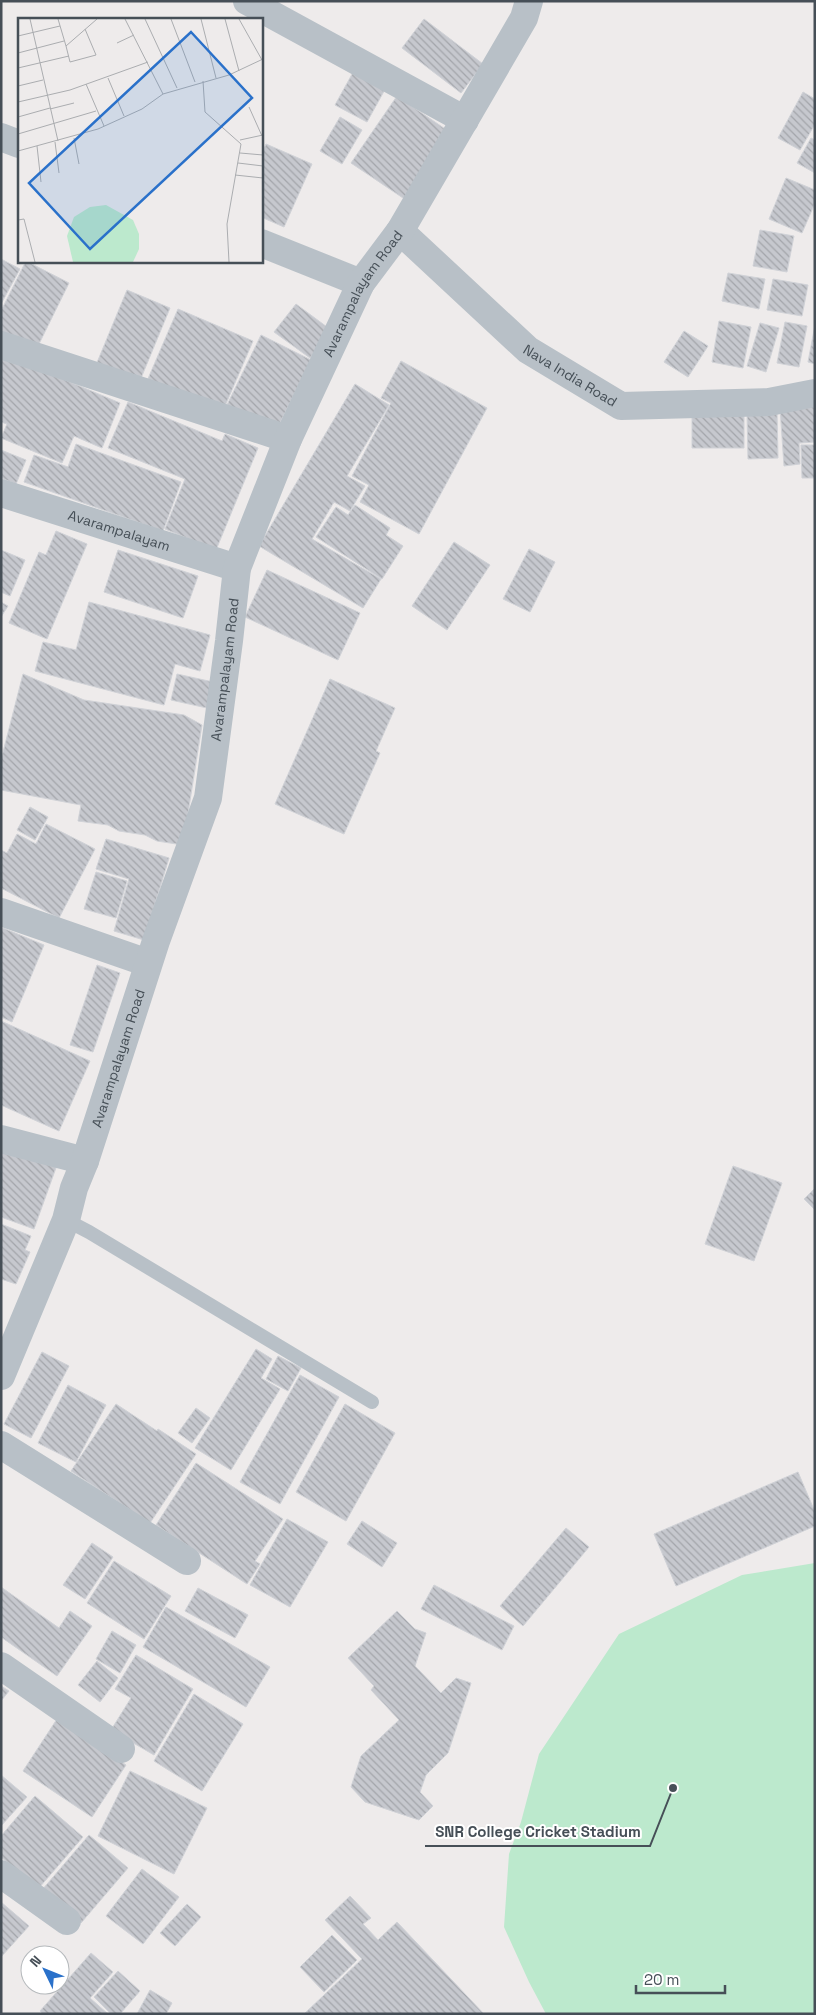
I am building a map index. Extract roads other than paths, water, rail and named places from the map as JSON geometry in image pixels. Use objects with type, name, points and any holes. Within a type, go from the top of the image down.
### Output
[{"type":"street","points":[[246,1],[465,120]]},
{"type":"street","name":"Avarampalayam Road","points":[[1,1376],[66,1220],[74,1188],[85,1161],[148,964],[208,798],[237,568],[288,439],[361,283],[400,231],[524,18],[530,1]]},
{"type":"street","points":[[1,137],[18,144]]},
{"type":"street","name":"Nava India Road","points":[[400,231],[528,350],[621,406],[769,402],[815,393]]},
{"type":"street","points":[[262,243],[361,283]]},
{"type":"street","points":[[1,345],[288,439]]},
{"type":"street","name":"Avarampalayam","points":[[1,493],[237,568]]},
{"type":"street","points":[[1,912],[148,964]]},
{"type":"street","points":[[1,1139],[85,1161]]},
{"type":"street","points":[[1,1445],[187,1561]]},
{"type":"street","points":[[1,1666],[120,1749]]},
{"type":"street","points":[[1,1874],[67,1921]]},
{"type":"lane","points":[[66,1220],[372,1402]]},
{"type":"place","name":"SNR College Cricket Stadium","points":[[673,1788]]}]
